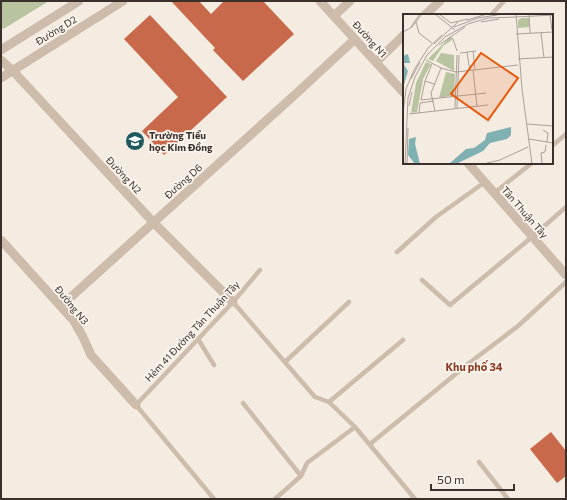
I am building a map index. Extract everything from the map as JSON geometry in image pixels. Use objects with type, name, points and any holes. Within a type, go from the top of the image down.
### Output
[{"type":"street","name":"Đường D2","points":[[1,50],[79,1]]},
{"type":"street","name":"Đường D2","points":[[1,78],[123,1]]},
{"type":"street","name":"Đường N1","points":[[320,1],[403,92]]},
{"type":"street","points":[[334,16],[350,1]]},
{"type":"street","points":[[426,14],[440,1]]},
{"type":"street","points":[[376,62],[403,36]]},
{"type":"street","name":"Đường D6","points":[[61,306],[355,39]]},
{"type":"street","name":"Đường N2","points":[[1,60],[13,71],[154,223],[233,302]]},
{"type":"street","name":"Tân Thuận Tây","points":[[469,164],[566,275]]},
{"type":"street","name":"Đường N3","points":[[1,240],[74,321],[91,354],[136,405]]},
{"type":"lane","points":[[492,14],[504,1]]},
{"type":"lane","points":[[553,145],[566,134]]},
{"type":"lane","points":[[494,193],[531,164]]},
{"type":"lane","points":[[397,252],[436,217],[485,182]]},
{"type":"lane","points":[[422,280],[450,305],[566,207]]},
{"type":"lane","name":"Hẻm 41 Đường Tân Thuận Tây","points":[[136,405],[233,302],[260,270]]},
{"type":"lane","points":[[370,444],[468,364],[518,326],[566,282]]},
{"type":"lane","points":[[233,302],[315,397],[329,402],[355,427],[415,499]]},
{"type":"lane","points":[[285,362],[349,302]]},
{"type":"lane","points":[[198,339],[214,365]]},
{"type":"lane","points":[[329,402],[403,340]]},
{"type":"lane","points":[[244,403],[301,476]]},
{"type":"lane","points":[[136,405],[214,499]]},
{"type":"lane","points":[[275,499],[301,476],[307,463],[355,427]]},
{"type":"lane","points":[[479,462],[508,499]]},
{"type":"green space","points":[[1,1],[49,1],[1,29]]},
{"type":"building","points":[[171,1],[199,1],[211,14],[224,1],[263,1],[294,34],[243,81],[213,50],[215,48]]},
{"type":"building","points":[[150,15],[227,97],[164,155],[142,131],[178,97],[124,39]]},
{"type":"building","points":[[551,432],[566,451],[566,476],[557,483],[530,449]]},
{"type":"place","name":"Trường Tiểu học Kim Đồng","points":[[135,141]]},
{"type":"district","name":"Khu phố 34","points":[[474,366]]}]
